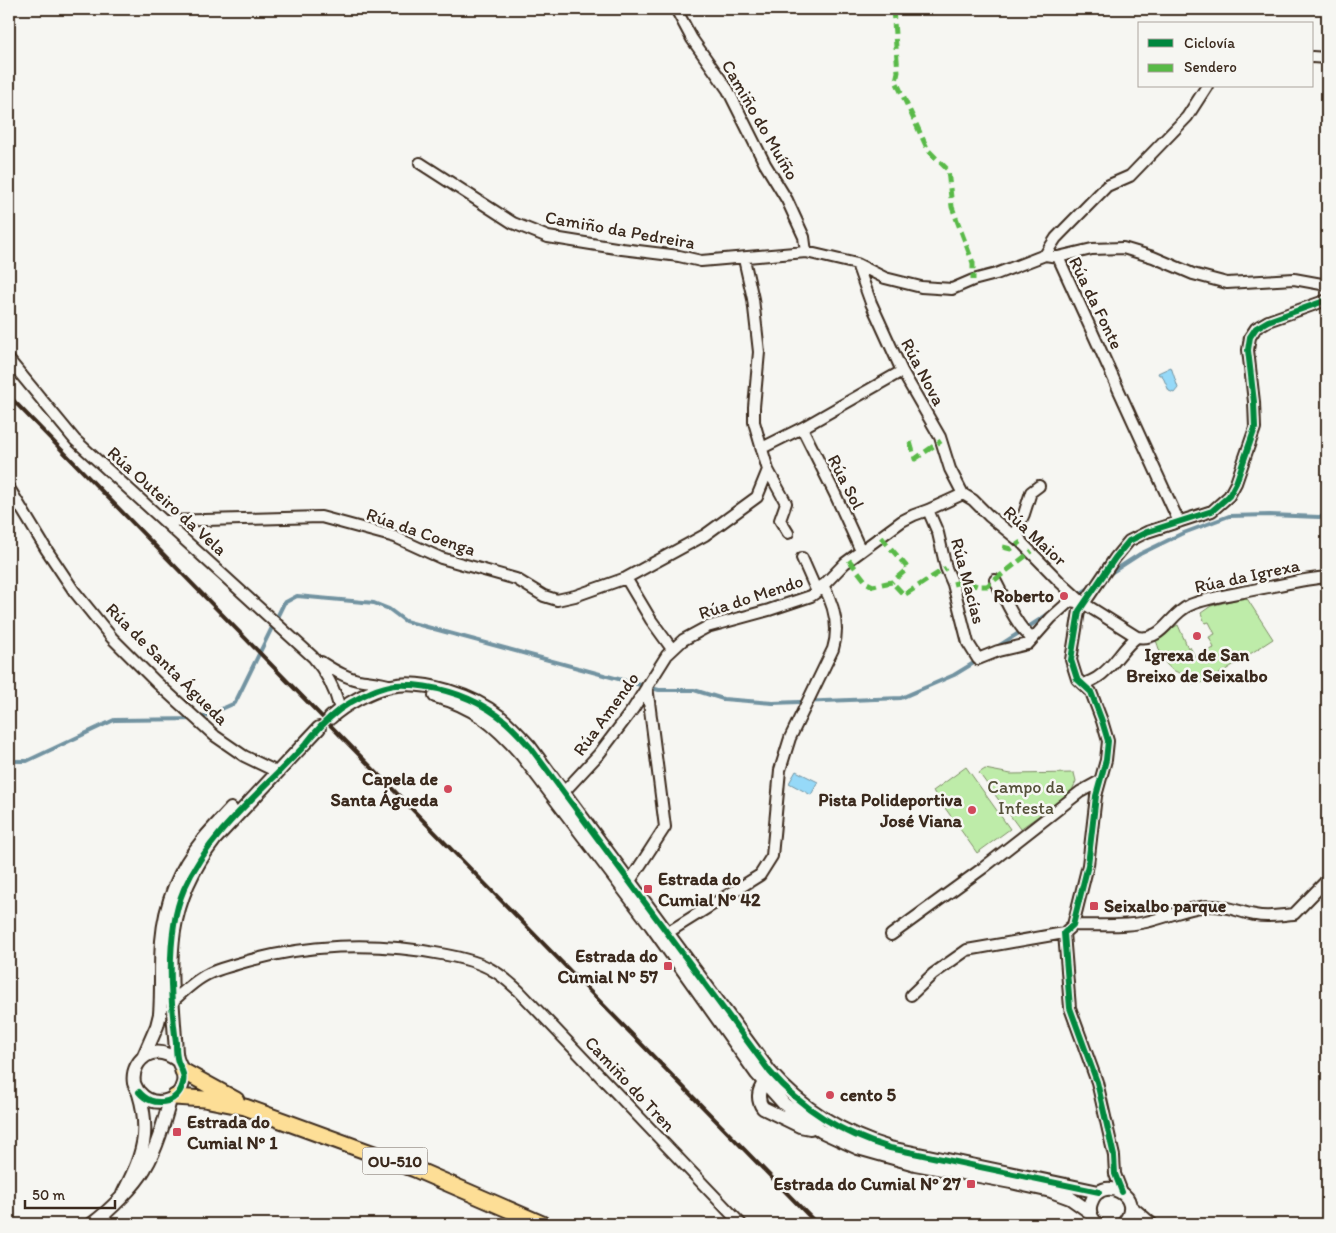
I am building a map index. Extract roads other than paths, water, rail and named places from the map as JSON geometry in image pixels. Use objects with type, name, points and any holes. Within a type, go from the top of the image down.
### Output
[{"type":"main road","points":[[180,1066],[246,1107]]},
{"type":"main road","points":[[172,1098],[204,1099],[246,1107]]},
{"type":"main road","name":"OU-510","points":[[246,1107],[414,1169],[542,1224]]},
{"type":"street","name":"Camiño do Muíño","points":[[676,9],[692,39],[728,90],[765,164],[787,200],[804,237],[806,252]]},
{"type":"street","points":[[1314,57],[1327,58]]},
{"type":"street","points":[[1045,255],[1056,238],[1107,186],[1130,176],[1187,117],[1206,88]]},
{"type":"street","name":"Camiño da Pedreira","points":[[420,164],[513,223],[548,237],[679,256],[701,261],[744,259]]},
{"type":"street","points":[[1058,257],[1092,249],[1123,248],[1153,257],[1193,274],[1226,282],[1294,279],[1327,285]]},
{"type":"street","name":"Rúa da Fonte","points":[[744,259],[806,252],[857,264],[885,278],[921,287],[952,290],[973,280],[996,274],[1045,255],[1058,257],[1179,522]]},
{"type":"street","points":[[744,259],[754,308],[758,352],[754,422],[768,470],[786,503],[780,520],[788,533]]},
{"type":"street","name":"Rúa Nova","points":[[857,264],[871,303],[902,371],[940,437],[950,469],[963,494]]},
{"type":"street","points":[[911,995],[933,974],[967,950],[1064,933],[1073,925],[1088,865],[1096,796],[1106,760],[1108,741],[1091,692],[1077,679],[1071,660],[1079,611],[1120,551],[1129,541],[1147,532],[1212,511],[1229,496],[1236,483],[1254,428],[1254,402],[1248,350],[1250,337],[1256,328],[1268,321],[1327,300]]},
{"type":"street","name":"Rúa Outeiro da Vela","points":[[9,360],[75,440],[313,658]]},
{"type":"street","points":[[762,448],[802,428],[902,371]]},
{"type":"street","name":"Rúa Sol","points":[[802,428],[861,551]]},
{"type":"street","name":"Rúa da Coenga","points":[[166,522],[321,518],[395,536],[441,558],[516,579],[544,596],[557,600],[626,578],[705,534],[758,497],[768,470]]},
{"type":"street","points":[[1021,542],[1016,531],[1031,492],[1039,486]]},
{"type":"street","name":"Rúa de Santa Águeda","points":[[9,488],[74,591],[112,638],[156,682],[215,736],[244,756],[271,769]]},
{"type":"street","name":"Rúa do Mendo","points":[[672,649],[707,627],[769,610],[820,589],[845,562],[908,517],[963,494]]},
{"type":"street","name":"Rúa Maior","points":[[963,494],[973,500],[989,516],[1021,542],[1083,603],[1137,637]]},
{"type":"street","name":"Rúa Macías","points":[[928,510],[938,533],[968,643],[978,659],[998,651],[1028,644],[1032,638]]},
{"type":"street","points":[[667,932],[760,874],[772,856],[780,770],[790,738],[833,649],[836,637],[834,610],[802,558]]},
{"type":"street","name":"Rúa da Igrexa","points":[[1137,637],[1143,638],[1156,635],[1178,612],[1202,601],[1327,577]]},
{"type":"street","points":[[626,578],[651,620],[672,649]]},
{"type":"street","points":[[995,580],[1026,635],[1032,638],[1070,601],[1083,603]]},
{"type":"street","points":[[1084,684],[1099,677],[1112,665],[1127,644],[1137,637]]},
{"type":"street","name":"Rúa Amendo","points":[[562,794],[599,754],[624,721],[672,649]]},
{"type":"street","points":[[313,658],[344,675],[356,679],[391,686],[431,687],[456,693],[477,702],[499,716],[530,747],[603,854],[612,875]]},
{"type":"street","points":[[313,658],[328,676],[337,696],[335,714]]},
{"type":"street","points":[[335,714],[350,702],[391,686]]},
{"type":"street","points":[[630,881],[665,827],[647,686]]},
{"type":"street","points":[[372,693],[412,692],[448,700],[466,706],[492,724],[522,755],[767,1082],[785,1101],[821,1131]]},
{"type":"street","points":[[92,1224],[108,1211],[140,1177],[146,1167],[172,1098],[183,1082],[172,1002],[172,938],[177,912],[188,882],[200,859],[215,839],[316,731],[305,737],[271,769],[205,836],[186,863],[174,887],[166,914],[163,932],[160,1014],[148,1056]]},
{"type":"street","points":[[522,755],[541,768],[562,794],[630,881],[742,1035],[786,1091],[816,1114],[844,1130],[869,1141]]},
{"type":"street","points":[[891,935],[983,868],[1080,792],[1100,781]]},
{"type":"street","points":[[1073,925],[1146,922],[1201,907],[1227,906],[1266,917],[1294,914],[1327,880]]},
{"type":"street","points":[[1064,933],[1070,1008],[1097,1082],[1114,1156],[1115,1174],[1111,1191]]},
{"type":"street","name":"Camiño do Tren","points":[[172,1002],[202,977],[216,970],[256,958],[337,946],[378,946],[420,950],[455,956],[492,970],[520,991],[740,1224]]},
{"type":"street","points":[[172,1002],[168,1005],[163,1029],[148,1056],[134,1072],[134,1083],[146,1099],[156,1102],[172,1098]]},
{"type":"street","points":[[742,1035],[748,1054],[767,1082]]},
{"type":"street","points":[[148,1056],[168,1054],[180,1066]]},
{"type":"street","points":[[767,1082],[759,1096],[759,1103],[763,1108],[800,1126],[821,1131],[858,1148],[889,1158],[1051,1191],[1070,1198],[1092,1219]]},
{"type":"street","points":[[123,1194],[136,1168],[142,1148],[144,1121],[139,1092]]},
{"type":"street","points":[[785,1101],[818,1123],[840,1134],[914,1153],[1111,1191],[1126,1196],[1130,1206],[1130,1214],[1124,1224]]},
{"type":"street","points":[[771,1112],[782,1108],[785,1101]]},
{"type":"street","points":[[1092,1219],[1092,1200],[1111,1191]]},
{"type":"street","points":[[1130,1206],[1151,1224]]},
{"type":"water","points":[[1171,367],[1178,388],[1174,393],[1169,391],[1162,375],[1158,373]]},
{"type":"water","points":[[796,771],[818,782],[811,795],[789,783]]},
{"type":"waterway","points":[[1106,576],[1140,554],[1181,534],[1229,516],[1327,516]]},
{"type":"waterway","points":[[1077,596],[1092,586]]},
{"type":"waterway","points":[[9,761],[27,761],[114,720],[199,719],[235,703],[284,603],[297,596],[374,603],[389,609],[405,621],[659,690],[694,690],[723,699],[773,703],[901,698],[954,675],[977,661]]},
{"type":"waterway","points":[[997,647],[1050,613]]},
{"type":"railway","points":[[9,396],[817,1224]]},
{"type":"place","name":"Roberto","points":[[1064,596]]},
{"type":"place","name":"Igrexa de San Breixo de Seixalbo","points":[[1197,636]]},
{"type":"place","name":"Capela de Santa Águeda","points":[[448,789]]},
{"type":"place","name":"Pista Polideportiva José Viana","points":[[972,810]]},
{"type":"place","name":"Estrada do Cumial Nº 42","points":[[648,889]]},
{"type":"place","name":"Seixalbo parque","points":[[1094,906]]},
{"type":"place","name":"Estrada do Cumial Nº 57","points":[[668,966]]},
{"type":"place","name":"cento 5","points":[[830,1095]]},
{"type":"place","name":"Estrada do Cumial Nº 1","points":[[177,1132]]},
{"type":"place","name":"Estrada do Cumial Nº 27","points":[[971,1184]]},
{"type":"park label","name":"Campo da Infesta","points":[[1026,798]]}]
